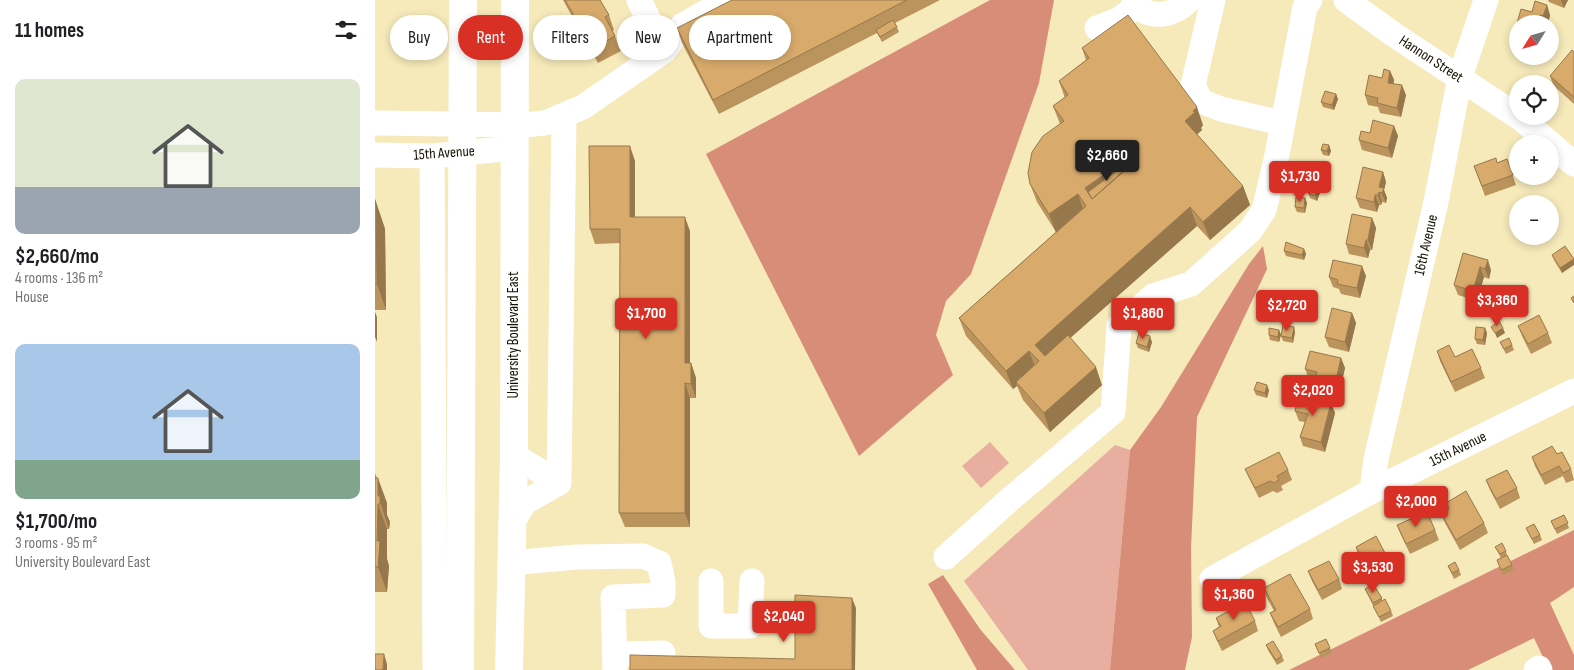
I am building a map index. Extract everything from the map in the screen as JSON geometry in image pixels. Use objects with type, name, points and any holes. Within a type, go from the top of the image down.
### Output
[{"type":"main road","points":[[460,670],[463,0]]},
{"type":"main road","name":"University Boulevard East","points":[[509,670],[514,455],[515,0]]},
{"type":"street","points":[[639,0],[646,15]]},
{"type":"street","points":[[679,30],[683,25],[727,0]]},
{"type":"street","points":[[1097,28],[1118,20],[1135,3],[1151,14],[1159,14],[1175,12],[1189,0]]},
{"type":"street","points":[[1213,0],[1193,85],[1201,101],[1221,108],[1282,123]]},
{"type":"street","points":[[946,557],[1008,501],[1113,412],[1119,326],[1153,296],[1191,284],[1250,231],[1264,210],[1276,160],[1305,7],[1310,0]]},
{"type":"street","name":"Hannon Street","points":[[1346,0],[1393,34],[1509,110]]},
{"type":"street","name":"16th Avenue","points":[[1372,492],[1376,459],[1436,202],[1460,77],[1486,0]]},
{"type":"street","points":[[514,136],[583,107],[651,60]]},
{"type":"street","points":[[559,483],[564,116]]},
{"type":"street","name":"15th Avenue","points":[[375,123],[462,125],[514,136]]},
{"type":"street","name":"Hannon Street","points":[[1528,125],[1574,164]]},
{"type":"street","name":"15th Avenue","points":[[375,155],[432,156],[461,152],[514,136]]},
{"type":"street","points":[[432,156],[435,670]]},
{"type":"street","name":"15th Avenue","points":[[1212,579],[1372,492],[1574,391]]},
{"type":"street","points":[[514,455],[559,483]]},
{"type":"street","points":[[511,525],[525,502],[559,483]]},
{"type":"street","points":[[510,564],[577,557],[643,556],[659,563],[663,582],[663,595],[613,597],[615,662],[663,652]]},
{"type":"street","points":[[711,581],[711,626],[750,626],[752,581]]},
{"type":"street","points":[[1536,670],[1539,668],[1540,670]]},
{"type":"shaded area","points":[[990,0],[1054,0],[1039,83],[971,274],[946,301],[936,335],[953,375],[859,456],[706,154]]},
{"type":"shaded area","points":[[1263,246],[1267,269],[1197,417],[1191,548],[1192,637],[1185,670],[1110,670],[1130,450],[1161,407],[1249,264]]},
{"type":"shaded area","points":[[990,442],[1009,463],[981,488],[962,466]]},
{"type":"shaded area","points":[[1115,445],[1130,450],[1110,670],[1028,670],[964,581]]},
{"type":"shaded area","points":[[1574,530],[1574,587],[1550,603],[1574,655],[1574,670],[1549,670],[1534,638],[1468,670],[1289,670]]},
{"type":"shaded area","points":[[943,575],[980,629],[1015,670],[977,670],[928,584]]},
{"type":"building","points":[[565,0],[600,0],[609,15],[607,16],[574,15]]},
{"type":"building","points":[[732,0],[907,0],[791,60],[791,15],[703,15]]},
{"type":"building","points":[[1535,1],[1547,5],[1543,15],[1519,15],[1521,9],[1532,12]]},
{"type":"building","points":[[1128,15],[1197,107],[1193,111],[1195,112],[1185,121],[1243,186],[1203,222],[1190,207],[1035,345],[1045,356],[1068,335],[1096,367],[1044,413],[1016,382],[1039,361],[1029,351],[1006,371],[959,318],[1086,206],[1078,194],[1049,214],[1030,184],[1028,173],[1032,152],[1043,136],[1064,121],[1053,106],[1068,95],[1059,81],[1089,58],[1082,48]],"holes":[[[1125,160],[1129,166],[1092,199],[1085,188]]]},
{"type":"building","points":[[893,20],[897,27],[880,37],[876,30]]},
{"type":"building","points":[[607,21],[615,36],[607,41]]},
{"type":"building","points":[[689,22],[689,52],[679,32],[679,27]]},
{"type":"building","points":[[1572,50],[1574,52],[1574,97],[1559,84],[1559,75],[1551,75]]},
{"type":"building","points":[[693,60],[791,60],[713,100]]},
{"type":"building","points":[[1384,69],[1390,71],[1388,83],[1402,85],[1397,108],[1377,103],[1378,98],[1365,95],[1369,75],[1382,78]]},
{"type":"building","points":[[1325,91],[1336,94],[1332,105],[1321,102]]},
{"type":"building","points":[[1373,120],[1394,126],[1388,148],[1359,140],[1361,131],[1370,133]]},
{"type":"building","points":[[1323,144],[1329,145],[1327,151],[1321,150]]},
{"type":"building","points":[[589,146],[630,146],[630,217],[685,217],[685,363],[691,363],[691,384],[685,383],[685,513],[619,513],[620,229],[590,229]]},
{"type":"building","points":[[1496,158],[1497,163],[1507,159],[1509,176],[1482,186],[1474,166]]},
{"type":"building","points":[[1126,164],[1129,167],[1092,199],[1088,192]]},
{"type":"building","points":[[1363,167],[1383,172],[1379,187],[1384,188],[1382,193],[1379,192],[1378,195],[1375,195],[1374,202],[1356,198]]},
{"type":"building","points":[[1312,183],[1319,185],[1315,196],[1308,193]]},
{"type":"building","points":[[1296,197],[1305,198],[1304,208],[1295,207]]},
{"type":"building","points":[[376,204],[377,284],[375,284]]},
{"type":"building","points":[[1352,214],[1372,218],[1368,240],[1366,240],[1364,248],[1346,244]]},
{"type":"building","points":[[1286,242],[1304,249],[1302,255],[1284,251]]},
{"type":"building","points":[[1565,246],[1574,259],[1560,268],[1552,255]]},
{"type":"building","points":[[1463,253],[1488,260],[1485,269],[1480,267],[1473,291],[1454,285]]},
{"type":"building","points":[[1333,260],[1362,266],[1357,288],[1337,284],[1338,280],[1329,277]]},
{"type":"building","points":[[1332,308],[1352,313],[1345,342],[1325,337]]},
{"type":"building","points":[[1539,315],[1548,333],[1528,344],[1518,326]]},
{"type":"building","points":[[1499,321],[1503,328],[1495,333],[1491,327]]},
{"type":"building","points":[[1283,325],[1294,327],[1292,338],[1281,336]]},
{"type":"building","points":[[1476,327],[1485,328],[1483,340],[1475,339]]},
{"type":"building","points":[[1269,328],[1279,330],[1278,337],[1269,335]]},
{"type":"building","points":[[1139,333],[1150,336],[1147,347],[1136,343]]},
{"type":"building","points":[[1509,338],[1512,345],[1504,349],[1500,342]]},
{"type":"building","points":[[1449,345],[1455,357],[1472,349],[1481,368],[1451,382],[1437,351]]},
{"type":"building","points":[[1310,351],[1341,358],[1336,380],[1331,379],[1329,386],[1314,383],[1317,372],[1305,369]]},
{"type":"building","points":[[1257,382],[1267,385],[1265,393],[1254,390]]},
{"type":"building","points":[[1299,395],[1331,403],[1321,442],[1300,437],[1308,414],[1295,411]]},
{"type":"building","points":[[1552,446],[1557,454],[1562,452],[1571,469],[1563,473],[1559,466],[1541,475],[1532,457]]},
{"type":"building","points":[[1279,452],[1288,470],[1277,476],[1279,480],[1274,483],[1270,481],[1255,488],[1245,469]]},
{"type":"building","points":[[1507,470],[1517,488],[1496,499],[1486,480]]},
{"type":"building","points":[[375,478],[378,478],[378,496],[380,496],[380,504],[378,504],[377,541],[380,541],[378,567],[375,567]]},
{"type":"building","points":[[1466,491],[1484,523],[1456,540],[1441,513],[1449,509],[1446,503]]},
{"type":"building","points":[[1427,512],[1435,530],[1406,544],[1397,525]]},
{"type":"building","points":[[1564,515],[1568,523],[1555,529],[1551,521]]},
{"type":"building","points":[[1534,524],[1540,535],[1532,539],[1526,528]]},
{"type":"building","points":[[1376,536],[1386,555],[1366,566],[1356,547]]},
{"type":"building","points":[[1502,543],[1506,551],[1500,554],[1495,547]]},
{"type":"building","points":[[1507,555],[1512,565],[1501,570],[1497,560]]},
{"type":"building","points":[[1329,561],[1339,579],[1318,590],[1308,571]]},
{"type":"building","points":[[1455,562],[1459,570],[1452,573],[1448,566]]},
{"type":"building","points":[[1290,574],[1310,609],[1278,627],[1270,613],[1276,610],[1264,588]]},
{"type":"building","points":[[1373,584],[1382,598],[1373,603],[1365,589]]},
{"type":"building","points":[[795,595],[852,598],[852,670],[630,670],[630,655],[795,659]]},
{"type":"building","points":[[1385,599],[1391,611],[1379,617],[1373,606]]},
{"type":"building","points":[[1245,602],[1255,621],[1218,641],[1213,631],[1221,626],[1216,618]]},
{"type":"building","points":[[1326,639],[1330,648],[1319,653],[1315,644]]},
{"type":"building","points":[[1273,641],[1282,656],[1276,660],[1266,645]]},
{"type":"building","points":[[375,654],[384,654],[383,670],[375,670]]}]
